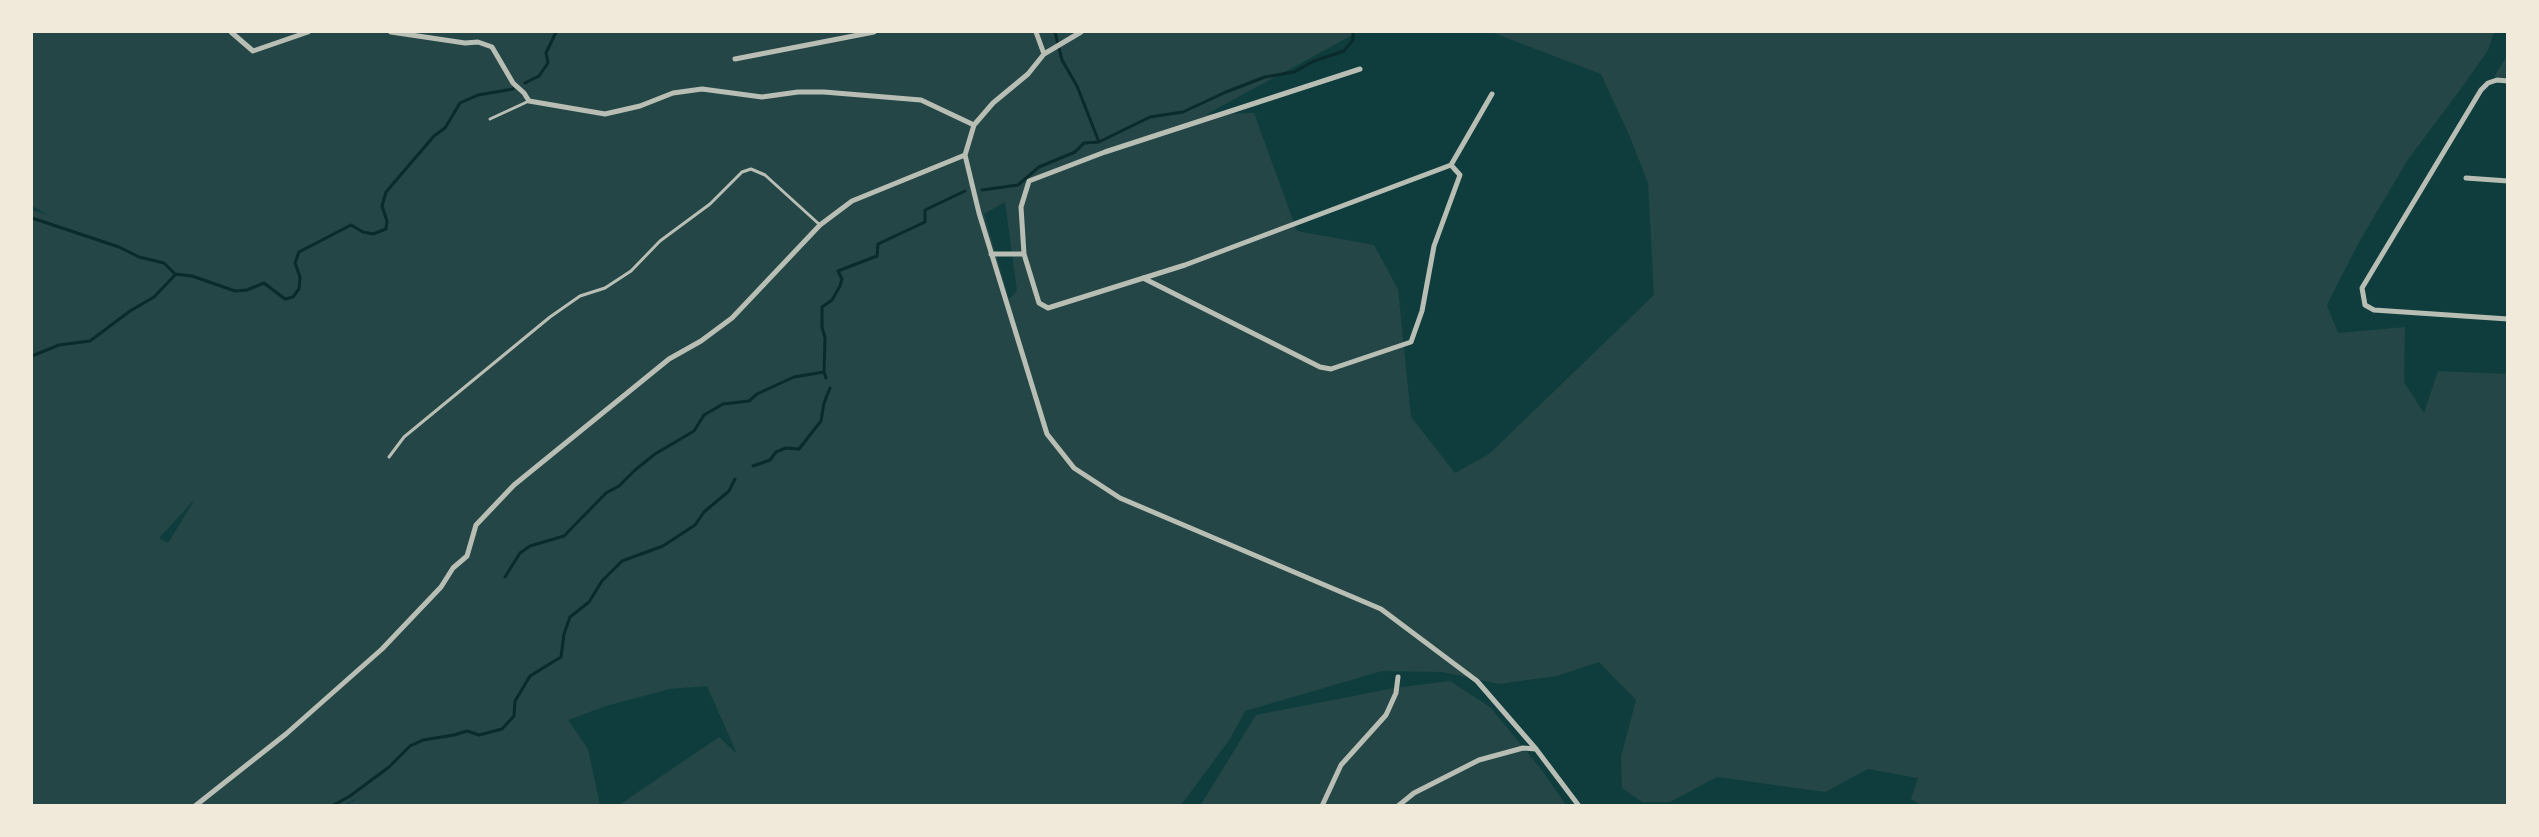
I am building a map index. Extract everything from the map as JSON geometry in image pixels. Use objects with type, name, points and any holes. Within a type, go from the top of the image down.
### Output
[{"type":"street","points":[[231,32],[252,51],[308,32]]},
{"type":"street","points":[[391,32],[465,43],[478,42],[492,47],[513,83],[529,101],[605,114],[640,106],[673,93],[702,89],[762,97],[798,92],[825,92],[921,100],[974,125]]},
{"type":"street","points":[[735,59],[874,32]]},
{"type":"street","points":[[1036,32],[1044,54]]},
{"type":"street","points":[[1081,32],[1044,54],[1028,74],[993,104],[974,125],[965,155],[991,254],[1047,435],[1074,468],[1120,498],[1381,609],[1477,681],[1536,749],[1579,806]]},
{"type":"street","points":[[1360,69],[1105,152],[1029,181],[1021,207],[1024,254],[1039,303],[1048,308],[1185,265],[1451,165],[1492,94]]},
{"type":"street","points":[[2508,81],[2497,80],[2488,83],[2481,90],[2362,288],[2365,305],[2374,310],[2508,319]]},
{"type":"street","points":[[195,806],[294,727],[382,649],[441,587],[453,568],[467,556],[476,525],[514,485],[669,359],[732,318],[820,225],[852,201],[965,155]]},
{"type":"street","points":[[1143,278],[1320,367],[1331,369],[1411,342],[1422,311],[1434,246],[1460,175],[1451,165]]},
{"type":"street","points":[[2466,178],[2508,181]]},
{"type":"street","points":[[991,254],[1024,254]]},
{"type":"street","points":[[1322,806],[1341,765],[1386,715],[1396,693],[1398,677]]},
{"type":"street","points":[[1398,806],[1414,794],[1479,760],[1523,748],[1536,749]]},
{"type":"lane","points":[[490,119],[529,101]]},
{"type":"lane","points":[[389,457],[404,437],[550,317],[580,296],[605,288],[631,271],[660,241],[710,204],[742,172],[751,169],[765,175],[820,225]]},
{"type":"shaded area","points":[[32,32],[1358,32],[1207,114],[1254,113],[1297,231],[1374,245],[1398,289],[1411,417],[1455,473],[1489,454],[1654,295],[1648,183],[1601,74],[1491,32],[2494,32],[2488,50],[2407,161],[2359,242],[2327,305],[2338,333],[2405,327],[2404,382],[2424,413],[2438,371],[2507,374],[2507,805],[1921,805],[1911,799],[1918,778],[1868,769],[1825,792],[1717,777],[1670,802],[1642,802],[1622,788],[1621,757],[1636,700],[1599,662],[1557,676],[1499,684],[1442,672],[1382,671],[1245,711],[1230,739],[1181,805],[619,805],[719,737],[737,754],[707,686],[670,689],[606,706],[568,720],[588,749],[600,805],[347,805],[362,795],[343,806],[32,805],[32,210],[48,215],[32,206]],"holes":[[[1005,202],[1017,291],[1009,299],[984,214]],[[193,501],[168,543],[159,538]]]},
{"type":"shaded area","points":[[2507,56],[2507,78],[2494,77]]},
{"type":"shaded area","points":[[1450,681],[1490,707],[1541,769],[1566,805],[1200,806],[1256,715],[1394,688]]},
{"type":"waterway","points":[[525,83],[539,76],[548,63],[546,53],[556,32]]},
{"type":"waterway","points":[[1055,32],[1062,60],[1077,86],[1099,142]]},
{"type":"waterway","points":[[982,190],[1018,185],[1039,167],[1075,152],[1084,143],[1099,142],[1150,117],[1183,112],[1265,77],[1294,72],[1314,61],[1344,51],[1353,40],[1353,32]]},
{"type":"waterway","points":[[32,218],[119,247],[139,257],[164,263],[175,274],[192,276],[235,291],[247,290],[264,283],[285,299],[293,297],[299,289],[300,277],[295,263],[299,252],[351,225],[363,232],[373,234],[386,229],[387,221],[382,206],[386,192],[434,136],[445,128],[460,103],[478,95],[513,89]]},
{"type":"waterway","points":[[826,378],[822,307],[832,300],[840,286],[842,279],[838,271],[877,256],[878,244],[925,222],[925,210],[965,191]]},
{"type":"waterway","points":[[32,356],[59,345],[90,341],[130,311],[154,297],[175,275]]},
{"type":"waterway","points":[[505,577],[520,553],[530,546],[564,536],[606,493],[619,486],[655,454],[694,431],[704,415],[723,404],[749,401],[757,394],[794,377],[824,372]]},
{"type":"waterway","points":[[753,466],[770,460],[776,452],[786,448],[799,449],[821,421],[824,403],[830,388]]},
{"type":"waterway","points":[[332,806],[350,796],[389,767],[410,746],[423,740],[467,731],[479,735],[502,729],[514,716],[515,701],[530,676],[561,657],[564,634],[570,617],[589,602],[602,581],[622,561],[663,546],[695,525],[704,512],[729,491],[735,479]]}]
